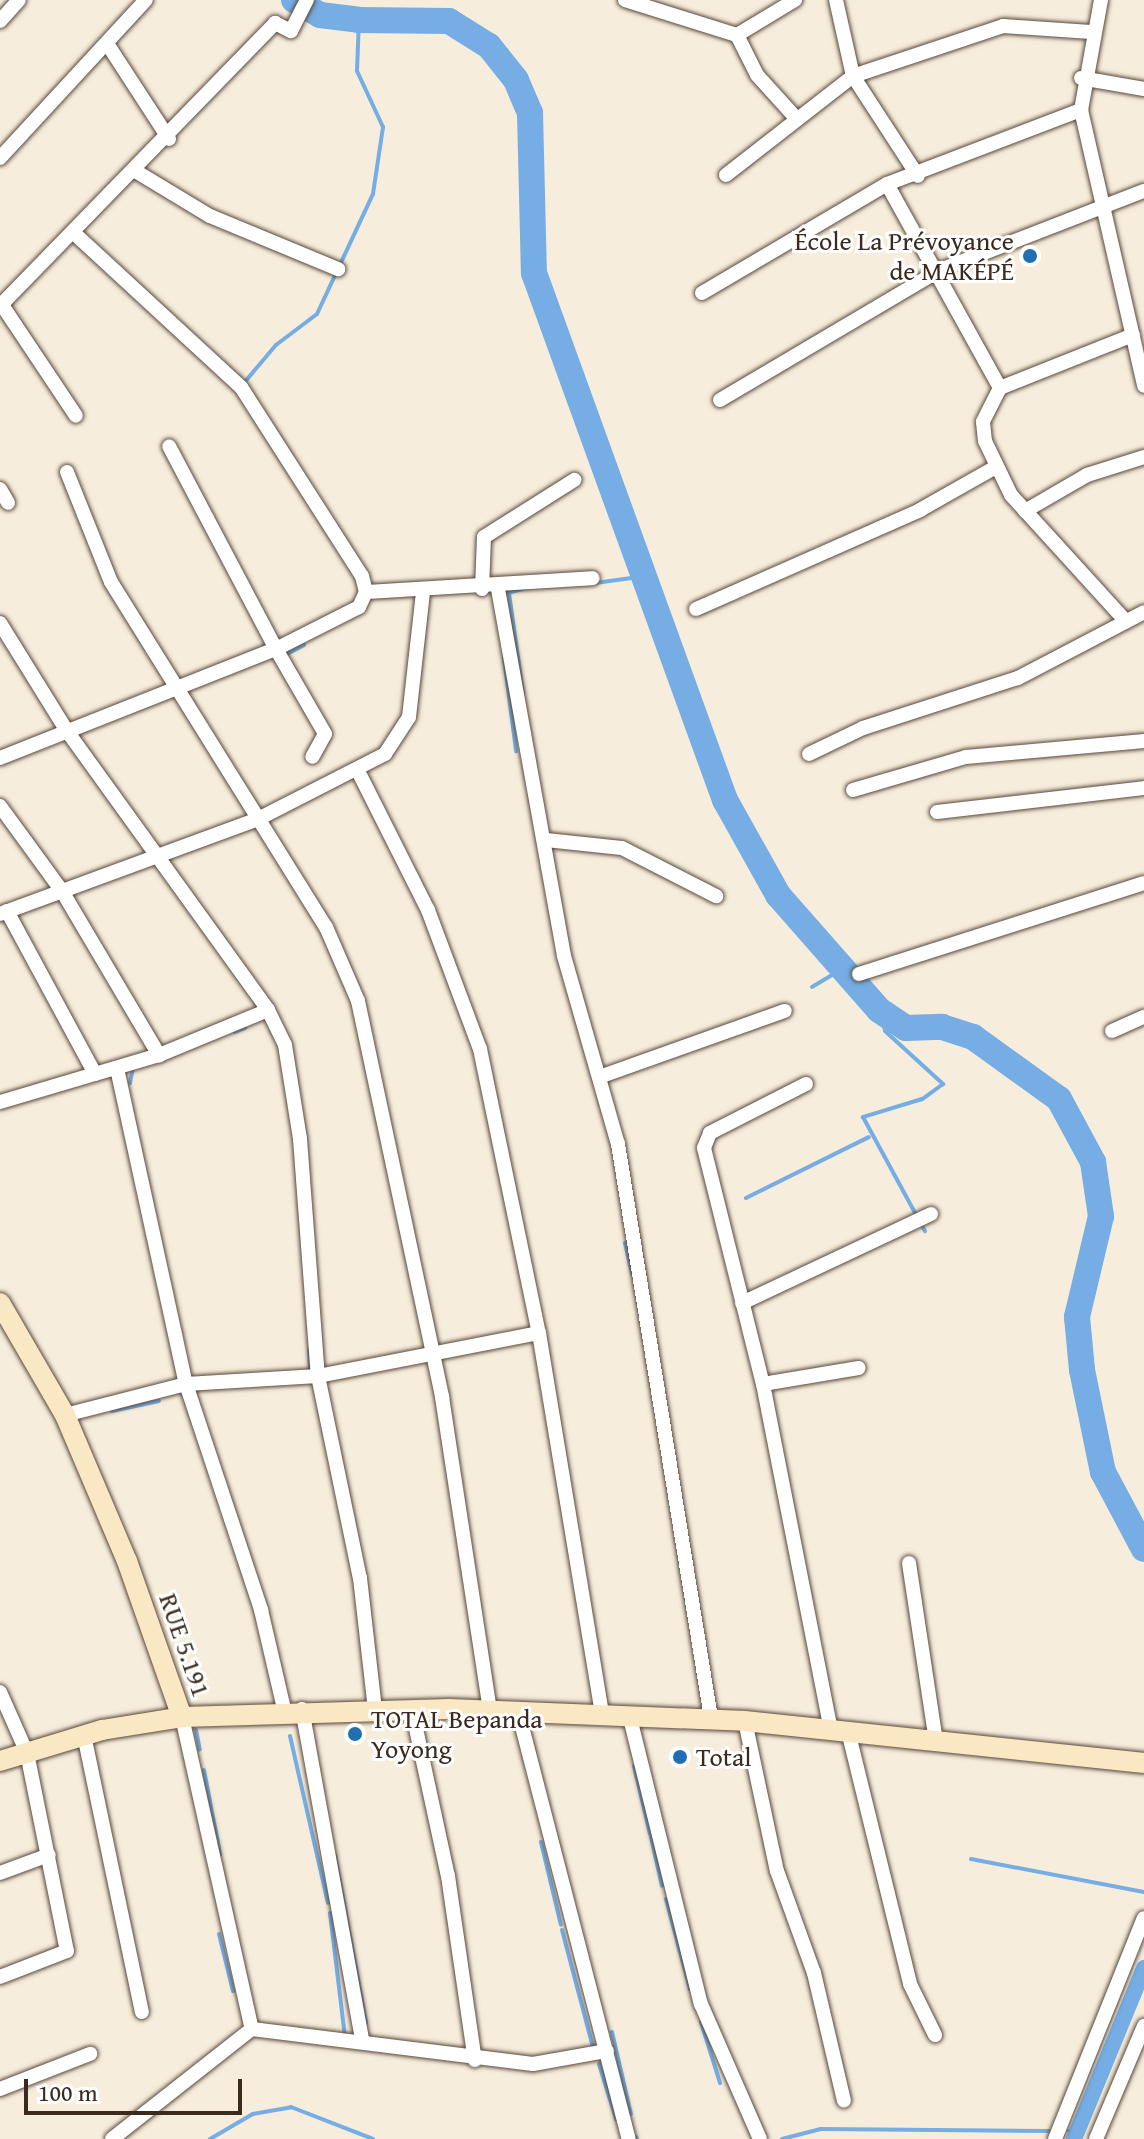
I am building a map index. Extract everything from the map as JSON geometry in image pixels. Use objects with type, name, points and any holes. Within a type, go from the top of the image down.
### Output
[{"type":"main road","name":"RUE 5.191","points":[[0,1303],[65,1415],[127,1561],[182,1717]]},
{"type":"main road","points":[[0,1761],[84,1735],[182,1717],[293,1709],[490,1710],[711,1718],[1144,1763]]},
{"type":"street","points":[[0,21],[19,0]]},
{"type":"street","points":[[0,158],[108,45],[146,0]]},
{"type":"street","points":[[76,416],[1,305],[137,172],[275,23],[291,31],[307,0]]},
{"type":"street","points":[[625,0],[737,35],[757,75],[796,118]]},
{"type":"street","points":[[737,35],[795,0]]},
{"type":"street","points":[[836,0],[853,76],[918,176]]},
{"type":"street","points":[[1101,0],[1081,78],[1081,110],[1105,202],[1144,386]]},
{"type":"street","points":[[726,175],[853,76],[1003,26],[1091,32]]},
{"type":"street","points":[[108,45],[169,139]]},
{"type":"street","points":[[1081,78],[1144,89]]},
{"type":"street","points":[[702,293],[887,184],[918,176],[1081,110]]},
{"type":"street","points":[[137,172],[210,216],[338,269]]},
{"type":"street","points":[[887,184],[940,270],[1000,388]]},
{"type":"street","points":[[720,400],[940,270],[1105,202],[1144,191]]},
{"type":"street","points":[[75,234],[241,387],[366,592]]},
{"type":"street","points":[[1127,304],[1144,299]]},
{"type":"street","points":[[1124,619],[1025,511],[996,467],[983,422],[1000,388],[1133,335]]},
{"type":"street","points":[[169,446],[276,649],[325,734],[312,757]]},
{"type":"street","points":[[1025,511],[1087,475],[1144,457]]},
{"type":"street","points":[[696,609],[920,510],[996,467]]},
{"type":"street","points":[[67,472],[111,582],[326,927],[358,1001],[432,1353],[490,1710]]},
{"type":"street","points":[[482,589],[484,537],[574,480]]},
{"type":"street","points":[[0,489],[8,503]]},
{"type":"street","points":[[366,592],[498,589],[593,578]]},
{"type":"street","points":[[498,589],[546,840],[564,956],[602,1076],[711,1718]]},
{"type":"street","points":[[0,758],[276,649],[359,607],[366,592]]},
{"type":"street","points":[[95,1074],[4,913],[159,853],[258,819],[357,769],[395,744],[409,717],[423,592]]},
{"type":"street","points":[[809,754],[863,728],[1018,678],[1124,619],[1144,612]]},
{"type":"street","points":[[0,623],[67,731],[159,853],[268,1010],[294,1078],[318,1376],[360,1578],[375,1710]]},
{"type":"street","points":[[853,790],[966,757],[1144,741]]},
{"type":"street","points":[[357,769],[468,1010],[539,1333],[602,1713]]},
{"type":"street","points":[[937,812],[1144,788]]},
{"type":"street","points":[[0,806],[62,891],[159,1055]]},
{"type":"street","points":[[546,840],[622,848],[716,896]]},
{"type":"street","points":[[859,974],[1144,883]]},
{"type":"street","points":[[0,1102],[95,1074],[118,1073],[268,1010]]},
{"type":"street","points":[[602,1076],[785,1011]]},
{"type":"street","points":[[1112,1031],[1144,1017]]},
{"type":"street","points":[[118,1073],[186,1384],[293,1709],[362,2039]]},
{"type":"street","points":[[806,1084],[703,1140],[763,1384],[839,1730],[910,1984],[935,2035]]},
{"type":"street","points":[[742,1303],[931,1214]]},
{"type":"street","points":[[65,1415],[186,1384],[318,1376],[539,1333]]},
{"type":"street","points":[[763,1384],[859,1368]]},
{"type":"street","points":[[909,1563],[936,1741]]},
{"type":"street","points":[[0,1692],[27,1753],[67,1951],[0,1977]]},
{"type":"street","points":[[412,1710],[448,1876],[475,2060]]},
{"type":"street","points":[[518,1711],[629,2139]]},
{"type":"street","points":[[629,1714],[701,2004],[760,2139]]},
{"type":"street","name":"RUE 5.191","points":[[182,1717],[252,2029]]},
{"type":"street","points":[[745,1721],[777,1871],[814,1973],[844,2101]]},
{"type":"street","points":[[84,1735],[142,2012]]},
{"type":"street","points":[[0,1873],[49,1855]]},
{"type":"street","points":[[1055,2139],[1144,1918]]},
{"type":"street","points":[[1096,2139],[1136,2065],[1144,2026]]},
{"type":"street","points":[[112,2139],[252,2029],[362,2039],[475,2060],[546,2064],[607,2051]]},
{"type":"street","points":[[0,2089],[90,2054]]},
{"type":"waterway","points":[[294,0],[320,15],[359,20],[449,21],[489,46],[516,80],[530,113],[534,273],[725,800],[778,895],[879,1010],[906,1028],[942,1027],[973,1037],[1059,1099],[1093,1162],[1101,1216],[1077,1317],[1082,1370],[1103,1472],[1144,1549]]},
{"type":"waterway","points":[[243,384],[276,345],[317,314],[373,194],[383,127],[357,71],[359,20]]},
{"type":"waterway","points":[[595,583],[639,577]]},
{"type":"waterway","points":[[504,594],[527,588]]},
{"type":"waterway","points":[[509,593],[523,694]]},
{"type":"waterway","points":[[289,653],[304,645]]},
{"type":"waterway","points":[[504,658],[516,751]]},
{"type":"waterway","points":[[812,987],[842,969]]},
{"type":"waterway","points":[[881,1013],[885,1031],[943,1084],[922,1099],[863,1117],[925,1231]]},
{"type":"waterway","points":[[235,1032],[245,1028]]},
{"type":"waterway","points":[[130,1083],[133,1068]]},
{"type":"waterway","points":[[746,1198],[869,1137]]},
{"type":"waterway","points":[[625,1243],[632,1274]]},
{"type":"waterway","points":[[309,1349],[310,1371]]},
{"type":"waterway","points":[[112,1411],[159,1401]]},
{"type":"waterway","points":[[196,1730],[200,1750]]},
{"type":"waterway","points":[[290,1736],[328,1903]]},
{"type":"waterway","points":[[634,1766],[650,1834]]},
{"type":"waterway","points":[[204,1770],[220,1854]]},
{"type":"waterway","points":[[651,1837],[662,1886]]},
{"type":"waterway","points":[[541,1842],[561,1925]]},
{"type":"waterway","points":[[335,1855],[366,2023]]},
{"type":"waterway","points":[[971,1859],[1144,1892]]},
{"type":"waterway","points":[[666,1899],[690,1989]]},
{"type":"waterway","points":[[330,1913],[345,2037]]},
{"type":"waterway","points":[[562,1930],[593,2047]]},
{"type":"waterway","points":[[219,1934],[233,1991]]},
{"type":"waterway","points":[[1074,2139],[1144,1968]]},
{"type":"waterway","points":[[701,2022],[720,2083]]},
{"type":"waterway","points":[[612,2032],[631,2114]]},
{"type":"waterway","points":[[599,2064],[616,2119]]},
{"type":"waterway","points":[[210,2139],[253,2114],[291,2107],[373,2139]]},
{"type":"waterway","points":[[782,2139],[821,2129],[1049,2131]]},
{"type":"waterway","points":[[1069,2131],[1077,2131]]},
{"type":"place","name":"École La Prévoyance de MAKÉPÉ","points":[[1030,256]]},
{"type":"place","name":"TOTAL Bepanda Yoyong","points":[[355,1734]]},
{"type":"place","name":"Total","points":[[680,1757]]}]
